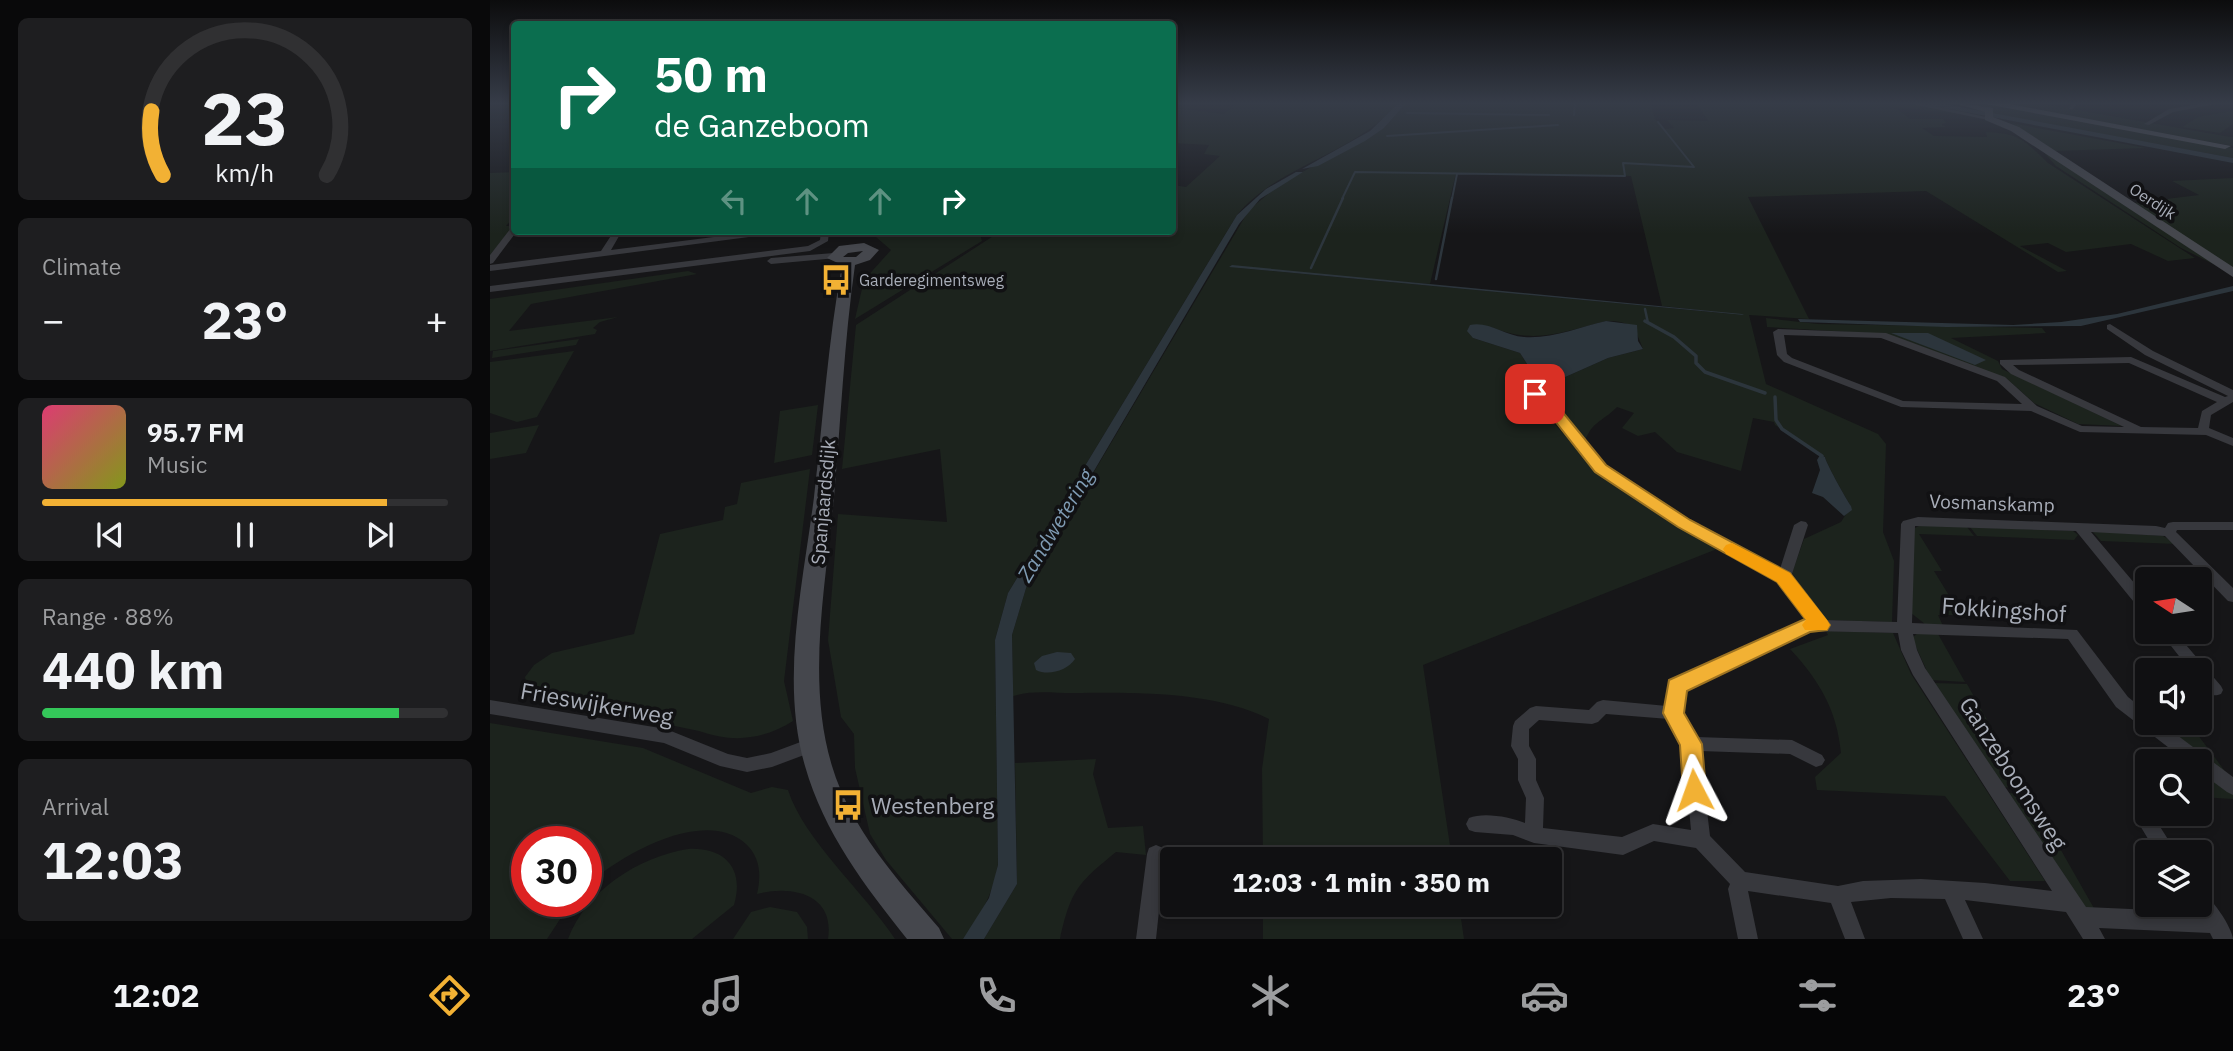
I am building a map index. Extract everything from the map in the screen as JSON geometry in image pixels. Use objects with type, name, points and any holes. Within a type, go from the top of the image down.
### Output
[{"type":"street","name":"Oerdijk","points":[[2040,146],[2233,273]]},
{"type":"street","points":[[490,261],[511,234]]},
{"type":"street","points":[[604,254],[616,235]]},
{"type":"street","points":[[490,268],[604,254],[718,235]]},
{"type":"street","points":[[707,264],[718,235]]},
{"type":"street","points":[[490,296],[818,245],[824,242],[825,235]]},
{"type":"street","name":"Spanjaardsdijk","points":[[850,235],[844,255],[808,662],[810,725],[831,800],[868,867],[928,939]]},
{"type":"street","points":[[490,289],[707,264],[844,255]]},
{"type":"street","points":[[2109,327],[2149,353],[2230,398]]},
{"type":"street","points":[[2033,408],[1893,402],[1788,360],[1782,355],[1778,332],[1882,335],[2001,379],[2033,408],[2080,429],[2198,433],[2204,430],[2233,442]]},
{"type":"street","points":[[2142,431],[2015,372],[2004,362],[2131,360],[2230,398]]},
{"type":"street","points":[[1532,390],[1564,422],[1582,449],[1611,477],[1684,523],[1784,577],[1820,625]]},
{"type":"street","points":[[2204,430],[2206,413],[2230,398]]},
{"type":"street","name":"Vosmanskamp","points":[[1903,628],[1908,524],[1918,522],[2080,527],[2169,533],[2173,526],[2181,524],[2233,526]]},
{"type":"street","points":[[1784,577],[1801,525]]},
{"type":"street","name":"Vosmanskamp","points":[[2080,527],[2135,593]]},
{"type":"street","points":[[2169,533],[2233,597]]},
{"type":"street","points":[[1701,840],[1691,744],[1674,713],[1677,686],[1807,625],[1903,628]]},
{"type":"street","name":"Fokkingshof","points":[[1903,628],[2073,634],[2122,702],[2135,712]]},
{"type":"street","name":"Ganzeboomsweg","points":[[1903,628],[1919,671],[2095,939]]},
{"type":"street","points":[[2177,644],[2188,658]]},
{"type":"street","points":[[2212,686],[2215,690]]},
{"type":"street","name":"Frieswijkerweg","points":[[490,707],[666,736],[726,761],[747,765],[772,760],[814,744]]},
{"type":"street","points":[[1534,835],[1535,798],[1527,780],[1527,759],[1520,746],[1521,726],[1536,713],[1591,717],[1603,707],[1674,713]]},
{"type":"street","name":"Fokkingshof","points":[[2165,735],[2233,787]]},
{"type":"street","points":[[1691,744],[1792,747],[1816,760]]},
{"type":"street","points":[[1475,824],[1514,827],[1534,835],[1623,846],[1653,832],[1701,840],[1740,881],[1838,895],[1859,889],[1951,891],[2220,931]]},
{"type":"street","points":[[1146,939],[1156,855]]},
{"type":"street","points":[[1740,881],[1738,889],[1748,939]]},
{"type":"street","points":[[1951,891],[1973,939]]},
{"type":"street","points":[[1838,895],[1855,939]]},
{"type":"shaded area","points":[[1209,146],[1342,146],[1273,184],[1237,215],[1008,593],[995,640],[998,865],[989,895],[975,922],[963,939],[952,939],[886,860],[870,834],[855,768],[854,734],[841,717],[828,640],[838,514],[947,522],[940,449],[842,469],[856,325],[995,235],[1176,235],[1176,185],[1186,187],[1220,156],[1204,154]]},
{"type":"shaded area","points":[[1351,146],[2029,146],[2048,163],[2195,258],[2168,261],[2131,244],[2066,252],[2048,243],[2020,246],[2067,271],[2058,272],[1926,191],[1748,197],[1809,319],[1749,315],[1766,384],[1878,434],[1886,444],[1883,532],[1894,561],[1892,622],[1826,620],[1792,573],[1804,539],[1841,522],[1851,506],[1825,457],[1774,422],[1753,418],[1741,471],[1677,452],[1655,432],[1638,436],[1622,428],[1634,413],[1617,407],[1593,427],[1583,446],[1522,376],[1504,381],[1523,388],[1598,473],[1722,547],[1423,665],[1450,847],[1263,847],[1262,769],[1269,719],[1224,703],[1173,695],[1043,692],[1013,696],[1012,635],[1027,585],[1249,210],[1280,184]],"holes":[[[1456,173],[1631,176],[1662,306],[1744,315],[1230,267],[1430,284]],[[1606,321],[1627,324],[1638,336],[1643,349],[1608,358],[1563,378],[1549,377],[1531,370],[1520,353],[1473,338],[1491,327],[1535,336]]]},
{"type":"shaded area","points":[[2047,146],[2146,148],[2055,151]]},
{"type":"shaded area","points":[[2166,146],[2233,148],[2233,158]]},
{"type":"shaded area","points":[[2042,150],[2217,266],[2181,248],[2056,166]]},
{"type":"shaded area","points":[[511,172],[511,220],[506,226],[511,226],[511,230],[490,255],[490,173]]},
{"type":"shaded area","points":[[2233,178],[2233,270],[2134,203],[2199,195],[2172,181]]},
{"type":"shaded area","points":[[874,235],[980,235],[982,241],[855,319],[864,280],[891,250]]},
{"type":"shaded area","points":[[688,271],[697,274],[531,304],[509,331],[618,317],[600,322],[593,328],[597,330],[595,334],[490,351],[490,299]]},
{"type":"shaded area","points":[[1766,318],[1818,324],[2042,328],[2046,333],[1951,338],[1998,361],[2002,369],[2122,426],[2078,424],[2034,403],[2006,378],[1883,334],[1767,327]]},
{"type":"shaded area","points":[[579,339],[576,345],[492,358],[493,351]]},
{"type":"shaded area","points":[[574,351],[537,417],[517,422],[490,413],[490,362]]},
{"type":"shaded area","points":[[818,405],[812,455],[774,463],[780,411]]},
{"type":"shaded area","points":[[539,425],[526,453],[490,459],[490,433]]},
{"type":"shaded area","points":[[810,469],[784,681],[793,721],[759,736],[723,737],[529,696],[525,677],[534,665],[552,653],[634,634],[660,534],[723,520],[725,507],[737,504],[741,483]]},
{"type":"shaded area","points":[[1921,525],[1967,527],[1974,536],[1919,534],[1942,571],[1934,571],[1961,615],[1938,615],[1943,626],[1925,624],[1911,613],[1913,529]]},
{"type":"shaded area","points":[[1970,527],[2073,531],[2078,535],[2074,540],[1977,536]]},
{"type":"shaded area","points":[[2092,531],[2163,536],[2177,544],[2101,541]]},
{"type":"shaded area","points":[[1826,631],[1893,633],[1911,674],[2045,881],[2010,881],[1945,796],[1817,790],[1815,777],[1841,753],[1839,737],[1825,696],[1810,672],[1790,649],[1828,635]]},
{"type":"shaded area","points":[[1918,633],[1938,634],[1965,682],[1931,680],[1912,638]]},
{"type":"shaded area","points":[[1933,683],[1967,684],[2026,789],[2003,787]]},
{"type":"shaded area","points":[[490,723],[643,748],[751,793],[772,787],[788,790],[807,828],[895,939],[828,939],[825,912],[808,896],[784,891],[757,894],[759,868],[755,855],[746,844],[728,834],[708,830],[663,840],[619,861],[602,873],[602,826],[511,826],[511,917],[561,917],[547,939],[490,939]]},
{"type":"shaded area","points":[[2168,735],[2198,735],[2208,749],[2187,749]]},
{"type":"shaded area","points":[[2212,754],[2233,782],[2212,767]]},
{"type":"shaded area","points":[[1096,759],[1093,774],[1108,828],[1143,826],[1146,855],[1116,852],[1084,880],[1068,909],[1060,939],[984,939],[1017,884],[1015,763]]},
{"type":"shaded area","points":[[2212,776],[2233,791],[2233,799],[2212,798]]},
{"type":"shaded area","points":[[2007,793],[2029,794],[2095,910],[2085,910]]},
{"type":"shaded area","points":[[701,849],[729,862],[737,880],[734,905],[692,939],[568,939],[579,917],[602,917],[602,891],[616,879],[633,868],[669,853]]},
{"type":"shaded area","points":[[770,907],[797,912],[807,927],[808,939],[733,939],[751,912]]},
{"type":"shaded area","points":[[1263,917],[1461,917],[1464,939],[1263,939]]},
{"type":"water","points":[[1343,146],[1356,146],[1318,166],[1302,169]]},
{"type":"water","points":[[2143,146],[2168,146],[2233,158],[2233,163]]},
{"type":"water","name":"Zandwetering","points":[[1296,172],[1303,172],[1260,199],[1239,224],[1027,585],[1012,635],[1017,884],[984,939],[963,939],[989,898],[998,865],[995,640],[1008,593],[1237,215],[1266,189]]},
{"type":"water","points":[[1232,265],[1742,314],[1744,315],[1229,267]]},
{"type":"water","points":[[2233,286],[2233,291],[2081,326],[1946,327],[1800,322],[1798,319],[2013,325],[2061,322],[2117,314]]},
{"type":"water","points":[[1606,321],[1637,325],[1638,341],[1643,349],[1608,358],[1563,378],[1549,377],[1531,370],[1520,353],[1473,338],[1467,331],[1470,325],[1477,324],[1517,336],[1534,337]]},
{"type":"water","points":[[1891,333],[1928,333],[1986,360],[1975,365]]},
{"type":"water","points":[[1820,455],[1825,457],[1851,506],[1852,510],[1844,516],[1823,497],[1812,493],[1820,470],[1817,460]]},
{"type":"water","points":[[1057,652],[1071,653],[1075,659],[1067,667],[1057,671],[1046,673],[1036,670],[1034,663],[1042,656]]},
{"type":"waterway","points":[[1342,199],[1355,172],[1625,176],[1623,163],[1694,167],[1677,146]]},
{"type":"waterway","points":[[1452,199],[1457,174]]},
{"type":"waterway","points":[[1311,268],[1343,198]]},
{"type":"waterway","points":[[1436,279],[1452,198]]},
{"type":"waterway","points":[[1645,309],[1648,323]]},
{"type":"waterway","points":[[1648,323],[1674,337],[1696,356],[1696,363],[1705,372],[1765,393]]},
{"type":"waterway","points":[[1775,397],[1776,420],[1782,429],[1822,456]]},
{"type":"slow traffic","points":[[1732,549],[1784,577],[1820,625],[1812,625]]},
{"type":"place","name":"Garderegimentsweg","points":[[836,280]]},
{"type":"place","name":"Westenberg","points":[[848,805]]},
{"type":"route","points":[[1535,394],[1564,422],[1571,436],[1600,469],[1684,523],[1784,577],[1820,625],[1807,625],[1677,686],[1673,701],[1674,713],[1691,744],[1694,790]]}]
